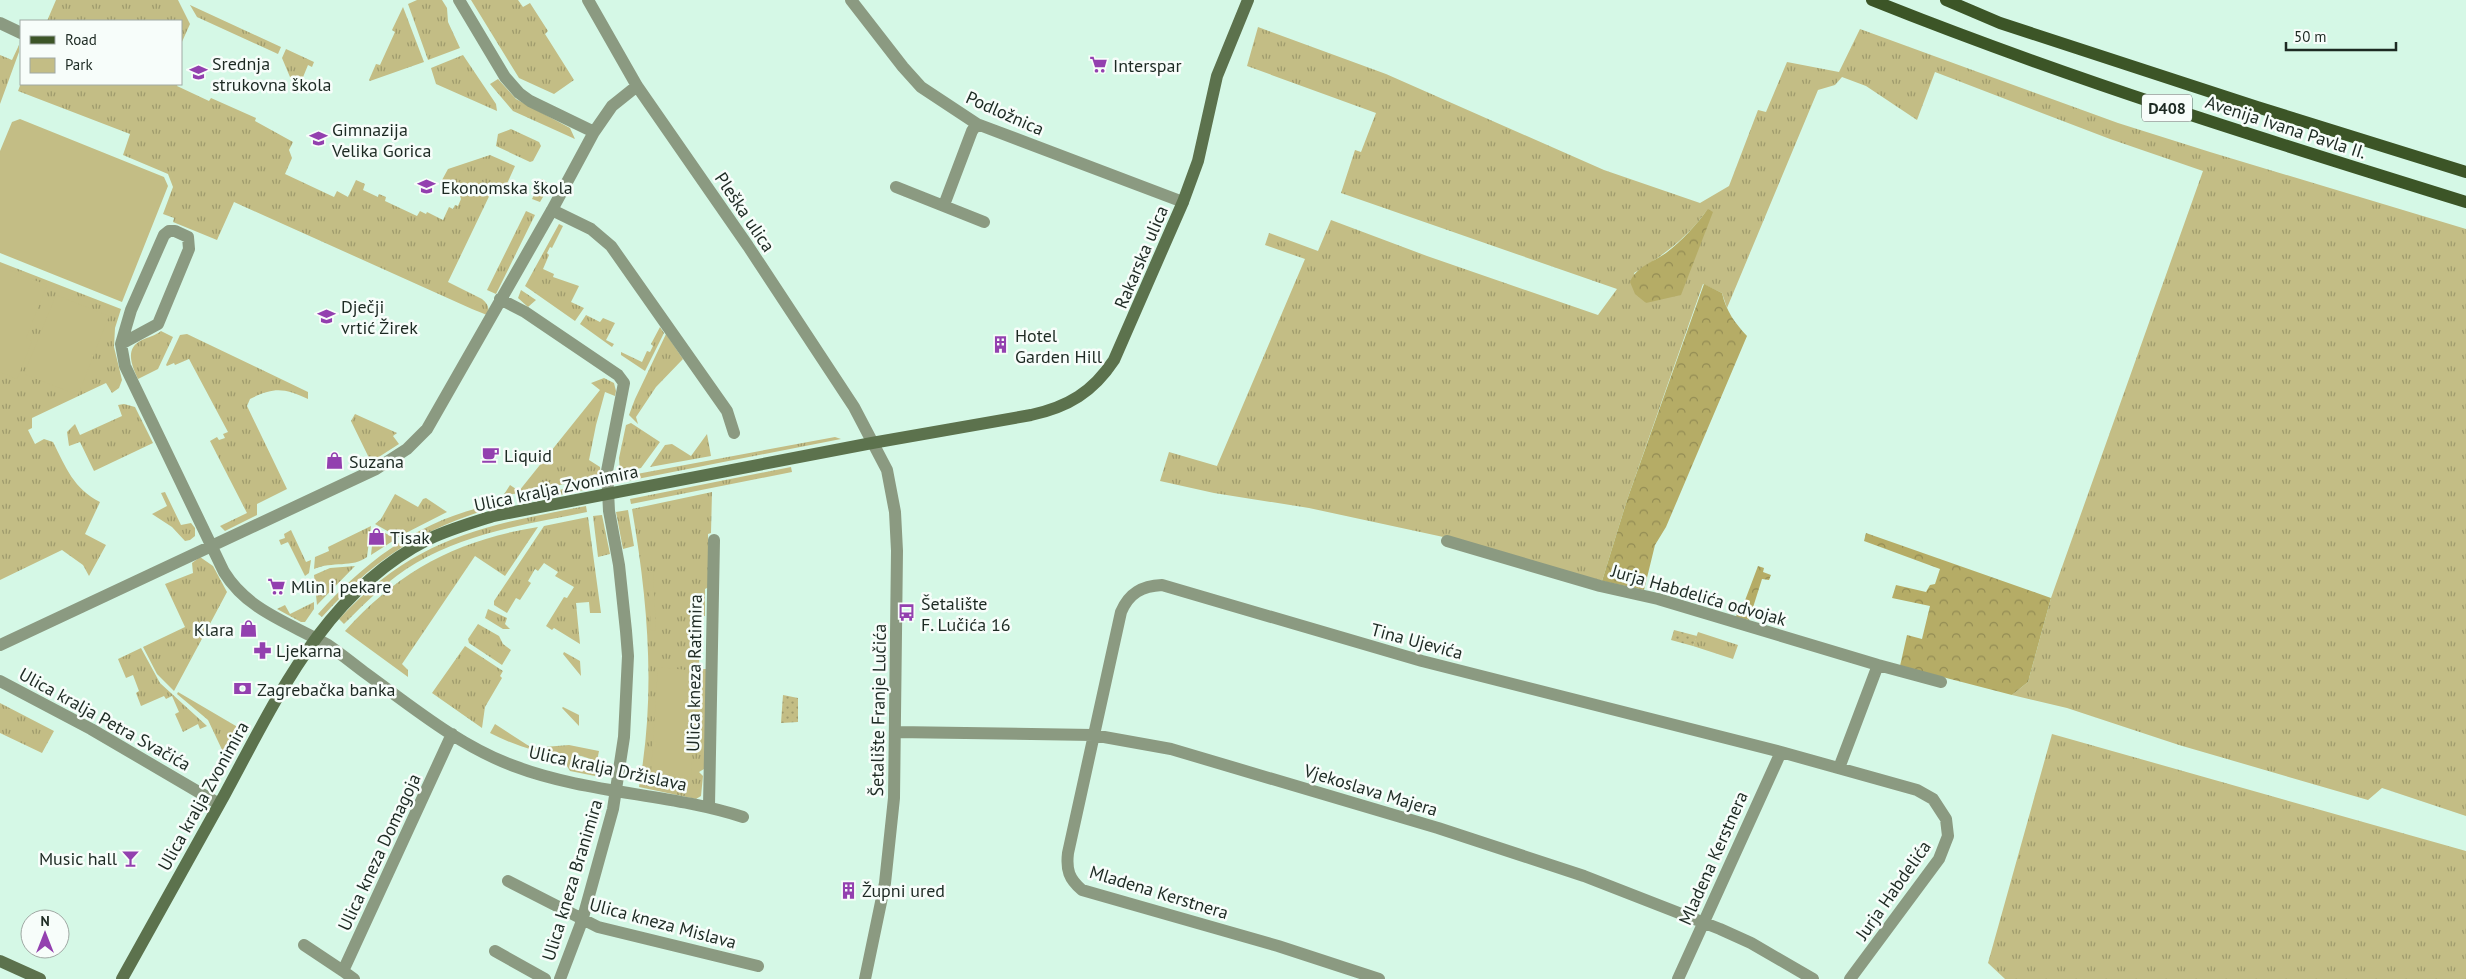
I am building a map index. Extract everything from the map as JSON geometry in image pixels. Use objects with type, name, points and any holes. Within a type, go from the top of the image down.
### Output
[{"type":"main road","name":"Rakarska ulica","points":[[872,443],[1042,413],[1071,402],[1090,390],[1103,377],[1114,360],[1183,202],[1198,161],[1217,76],[1248,0]]},
{"type":"main road","name":"Avenija Ivana Pavla II.","points":[[1872,0],[1983,45],[2105,87],[2244,133],[2466,202]]},
{"type":"main road","name":"Avenija Ivana Pavla II.","points":[[1946,0],[2000,23],[2257,107],[2466,172]]},
{"type":"main road","name":"Ulica kralja Zvonimira","points":[[122,979],[299,660],[341,607],[401,556],[430,539],[493,516],[872,443]]},
{"type":"main road","points":[[0,961],[40,979]]},
{"type":"street","points":[[459,0],[505,77],[519,93],[530,101],[594,132]]},
{"type":"street","name":"Pleška ulica","points":[[588,0],[638,86],[838,383],[872,443]]},
{"type":"street","name":"Podložnica","points":[[851,0],[921,87],[977,124],[1183,202]]},
{"type":"street","points":[[0,23],[20,33]]},
{"type":"street","points":[[0,645],[376,469],[417,440],[427,429],[552,210],[594,132],[612,106],[638,86]]},
{"type":"street","points":[[944,206],[972,131],[977,124]]},
{"type":"street","points":[[896,187],[984,222]]},
{"type":"street","points":[[552,210],[591,229],[611,246],[727,412],[734,433]]},
{"type":"street","points":[[169,231],[181,233],[188,237],[189,249],[158,324],[121,344],[131,310],[164,235],[169,231]]},
{"type":"street","name":"Ulica kneza Branimira","points":[[500,299],[541,322],[618,375],[624,383],[607,471],[628,656],[624,737],[616,791],[582,921],[560,979]]},
{"type":"street","name":"Ulica kralja Držislava","points":[[121,344],[125,366],[136,390],[224,572],[240,594],[262,610],[328,645],[452,734],[490,756],[525,770],[616,791],[709,806],[743,817]]},
{"type":"street","name":"Šetalište Franje Lučića","points":[[865,979],[886,876],[894,798],[895,732],[896,523],[887,470],[872,443]]},
{"type":"street","name":"Ulica kneza Ratimira","points":[[709,806],[714,540]]},
{"type":"street","name":"Jurja Habdelića odvojak","points":[[1447,542],[1600,586],[1658,599],[1941,682]]},
{"type":"street","name":"Tina Ujevića","points":[[1093,735],[1121,612],[1126,601],[1148,586],[1162,585],[1422,661],[1839,768]]},
{"type":"street","points":[[1839,768],[1878,665]]},
{"type":"street","name":"Ulica kralja Petra Svačića","points":[[0,681],[91,729],[219,804]]},
{"type":"street","name":"Vjekoslava Majera","points":[[895,732],[1093,735],[1171,749],[1429,826],[1584,876],[1703,922],[1751,943],[1813,979]]},
{"type":"street","name":"Ulica kneza Domagoja","points":[[343,972],[452,734]]},
{"type":"street","name":"Mladena Kerstnera","points":[[1093,735],[1067,865],[1073,882],[1082,890],[1278,946],[1379,979]]},
{"type":"street","name":"Mladena Kerstnera","points":[[1678,979],[1781,752]]},
{"type":"street","name":"Jurja Habdelića","points":[[1839,768],[1903,785],[1926,794],[1934,799],[1943,811],[1948,827],[1947,843],[1939,859],[1850,979]]},
{"type":"street","name":"Ulica kneza Mislava","points":[[508,881],[582,921],[598,927],[758,966]]},
{"type":"street","points":[[304,945],[354,979]]},
{"type":"street","points":[[494,951],[545,979]]},
{"type":"green space","points":[[56,0],[178,0],[190,24],[182,42],[182,20],[47,20]]},
{"type":"green space","points":[[417,0],[442,0],[447,8],[448,22],[460,48],[428,60],[408,4]]},
{"type":"green space","points":[[471,0],[518,0],[523,7],[530,3],[548,31],[545,34],[574,80],[554,94],[519,78]]},
{"type":"green space","points":[[190,5],[281,47],[278,54],[197,17]]},
{"type":"green space","points":[[403,7],[424,62],[370,81],[376,64],[380,65],[395,32],[392,30]]},
{"type":"green space","points":[[1258,27],[1386,74],[1604,170],[1700,203],[1729,186],[1758,110],[1766,112],[1787,62],[1839,72],[1860,29],[2118,123],[2466,229],[2466,816],[2382,788],[2368,800],[2179,745],[2067,708],[2012,695],[2028,682],[2051,598],[2203,171],[2110,139],[1935,72],[1917,120],[1866,86],[1842,77],[1835,85],[1818,90],[1727,308],[1722,293],[1703,284],[1627,500],[1602,581],[1448,538],[1309,508],[1214,493],[1160,481],[1169,452],[1217,466],[1305,259],[1265,245],[1269,233],[1318,251],[1331,220],[1427,256],[1598,315],[1617,289],[1341,193],[1355,150],[1361,152],[1376,113],[1247,66]],"holes":[[[1707,210],[1646,303],[1634,273],[1674,245],[1692,229]]]},
{"type":"green space","points":[[19,45],[19,52],[0,104],[0,55],[12,60]]},
{"type":"green space","points":[[286,49],[314,62],[312,67],[308,65],[301,82],[290,77],[282,58]]},
{"type":"green space","points":[[463,55],[496,104],[497,111],[436,84],[431,68]]},
{"type":"green space","points":[[498,79],[516,99],[570,128],[575,139],[513,111],[490,84]]},
{"type":"green space","points":[[20,85],[178,85],[209,101],[211,98],[256,118],[255,121],[293,142],[289,150],[292,158],[285,174],[334,197],[337,191],[348,197],[356,180],[365,184],[363,190],[378,197],[379,194],[386,197],[385,201],[417,216],[420,211],[426,214],[427,212],[443,220],[449,207],[453,209],[455,205],[458,206],[461,199],[457,186],[442,180],[448,169],[490,155],[515,166],[505,188],[495,184],[448,282],[482,299],[488,306],[487,315],[234,202],[217,240],[173,222],[174,218],[163,214],[173,187],[168,174],[123,155],[130,134],[18,91]]},
{"type":"green space","points":[[20,119],[164,177],[168,186],[122,302],[0,253],[0,151],[12,122]]},
{"type":"green space","points":[[511,129],[539,142],[541,146],[533,161],[530,162],[496,146],[498,134]]},
{"type":"green space","points":[[542,179],[550,185],[540,202],[532,199]]},
{"type":"green space","points":[[1708,209],[1713,212],[1681,295],[1646,303],[1635,294],[1630,282],[1636,272],[1678,243]]},
{"type":"green space","points":[[526,211],[535,215],[496,294],[487,290]]},
{"type":"green space","points":[[559,224],[563,226],[552,248],[550,247],[547,253],[549,255],[543,269],[554,274],[553,277],[579,286],[571,302],[584,308],[575,321],[525,286]]},
{"type":"green space","points":[[0,262],[121,309],[115,328],[114,347],[122,380],[119,388],[112,393],[106,383],[32,418],[32,428],[28,430],[35,444],[44,439],[53,442],[77,484],[91,497],[100,502],[85,534],[106,545],[89,576],[83,565],[62,550],[0,580]]},
{"type":"green space","points":[[0,267],[47,285],[26,338],[32,341],[17,379],[0,372]]},
{"type":"green space","points":[[1704,284],[1722,293],[1732,316],[1747,336],[1666,527],[1655,545],[1644,590],[1602,581],[1627,500]]},
{"type":"green space","points":[[521,290],[536,300],[528,307],[518,298]]},
{"type":"green space","points":[[56,295],[109,316],[78,395],[24,374]]},
{"type":"green space","points":[[586,315],[600,322],[603,318],[615,323],[606,340],[614,344],[612,347],[580,324]]},
{"type":"green space","points":[[660,327],[664,333],[645,371],[621,355],[621,352],[642,362],[647,351],[650,352],[653,346],[651,344]]},
{"type":"green space","points":[[161,331],[173,337],[158,369],[138,379],[132,363],[131,352],[136,343]]},
{"type":"green space","points":[[187,334],[308,392],[308,399],[279,390],[266,392],[250,399],[247,406],[287,489],[257,504],[257,515],[225,531],[220,526],[247,513],[210,441],[217,437],[219,440],[225,438],[223,434],[228,432],[189,359],[175,365],[174,363],[166,365],[180,335]]},
{"type":"green space","points":[[666,334],[683,359],[656,387],[636,417],[638,424],[629,415]]},
{"type":"green space","points":[[604,378],[614,383],[616,391],[615,396],[605,392],[589,460],[600,467],[601,477],[503,496],[510,485],[519,491],[600,390],[591,383]]},
{"type":"green space","points":[[124,404],[135,407],[153,443],[94,471],[80,442],[69,446],[67,432],[75,424],[80,435],[122,416],[118,405]]},
{"type":"green space","points":[[355,414],[397,433],[393,436],[399,444],[371,462],[351,421]]},
{"type":"green space","points":[[631,423],[660,442],[641,468],[620,473],[619,458],[626,425]]},
{"type":"green space","points":[[707,434],[711,456],[650,467],[665,445],[672,444],[691,456]]},
{"type":"green space","points":[[835,437],[841,439],[627,481],[626,476]]},
{"type":"green space","points":[[791,467],[792,472],[631,504],[630,499]]},
{"type":"green space","points":[[583,485],[584,490],[555,496],[554,491]]},
{"type":"green space","points":[[165,492],[181,525],[191,523],[195,528],[195,536],[190,540],[185,541],[172,527],[152,514],[167,506],[161,493]]},
{"type":"green space","points":[[712,492],[711,533],[708,534],[709,587],[705,589],[705,616],[700,616],[699,669],[708,669],[704,769],[699,772],[703,776],[701,796],[696,799],[639,787],[647,717],[648,648],[642,578],[632,509]]},
{"type":"green space","points":[[395,494],[418,507],[423,499],[426,498],[447,512],[398,537],[375,524],[381,519]]},
{"type":"green space","points":[[586,506],[587,512],[500,530],[436,552],[416,563],[388,583],[344,624],[339,619],[367,592],[395,570],[423,553],[482,529]]},
{"type":"green space","points":[[478,508],[482,511],[434,530],[394,552],[358,581],[322,617],[318,614],[353,579],[390,549],[432,525],[454,515]]},
{"type":"green space","points":[[628,510],[634,546],[623,549],[616,512]]},
{"type":"green space","points":[[602,515],[610,554],[598,557],[593,516]]},
{"type":"green space","points":[[588,517],[601,613],[590,613],[589,602],[576,603],[580,644],[554,628],[552,630],[546,626],[564,597],[567,598],[574,587],[555,576],[558,572],[544,563],[538,571],[535,569],[528,581],[531,583],[520,600],[516,598],[507,613],[494,605],[494,601],[544,526]]},
{"type":"green space","points":[[371,526],[367,557],[349,564],[328,565],[314,569],[315,557],[329,551],[328,547]]},
{"type":"green space","points":[[374,527],[396,539],[371,555]]},
{"type":"green space","points":[[538,527],[505,576],[475,556],[402,664],[408,670],[408,677],[345,631],[387,591],[432,561],[481,540]]},
{"type":"green space","points":[[291,530],[306,562],[311,560],[309,573],[305,576],[288,542],[281,545],[279,540],[285,538],[284,534]]},
{"type":"green space","points":[[1866,533],[2051,598],[2028,682],[2012,695],[1900,666],[1907,635],[1922,639],[1930,606],[1892,598],[1896,585],[1926,592],[1930,585],[1935,584],[1940,569],[1864,541]]},
{"type":"green space","points":[[200,557],[213,566],[227,592],[174,691],[157,674],[143,647],[185,627],[165,584],[193,573],[192,563]]},
{"type":"green space","points":[[355,566],[317,605],[314,575],[330,568]]},
{"type":"green space","points":[[1758,566],[1764,568],[1763,572],[1771,575],[1769,580],[1762,579],[1749,620],[1736,617],[1738,610],[1741,611]]},
{"type":"green space","points":[[648,571],[653,571],[656,630],[651,631]]},
{"type":"green space","points":[[314,602],[314,609],[305,622],[301,622],[277,609],[285,605],[290,614]]},
{"type":"green space","points":[[488,609],[507,618],[505,624],[510,629],[503,629],[485,618]]},
{"type":"green space","points":[[478,624],[499,636],[503,644],[511,650],[502,665],[469,643],[468,639]]},
{"type":"green space","points":[[1674,630],[1697,636],[1693,646],[1671,640]]},
{"type":"green space","points":[[1698,632],[1738,645],[1733,659],[1693,646]]},
{"type":"green space","points":[[465,646],[503,671],[500,676],[502,678],[485,707],[482,728],[432,693]]},
{"type":"green space","points":[[141,648],[160,683],[207,726],[200,729],[198,724],[183,732],[175,714],[179,712],[172,696],[166,699],[164,696],[141,706],[136,693],[139,691],[133,675],[126,678],[118,659]]},
{"type":"green space","points":[[564,652],[580,661],[581,676],[563,654]]},
{"type":"green space","points":[[658,667],[697,671],[691,777],[651,772]]},
{"type":"green space","points":[[178,692],[241,729],[225,756],[208,720],[177,694]]},
{"type":"green space","points":[[783,695],[798,698],[798,722],[781,723]]},
{"type":"green space","points":[[0,703],[54,731],[42,753],[0,733]]},
{"type":"green space","points":[[562,708],[579,715],[579,726]]},
{"type":"green space","points":[[495,724],[532,748],[569,745],[599,751],[597,761],[575,754],[573,761],[597,765],[595,776],[570,771],[562,758],[525,748],[490,733]]},
{"type":"green space","points":[[2052,734],[2466,851],[2466,979],[2005,979],[1988,963]]},
{"type":"place","name":"Interspar","points":[[1099,65]]},
{"type":"place","name":"Srednja strukovna škola","points":[[198,73]]},
{"type":"place","name":"Gimnazija Velika Gorica","points":[[318,139]]},
{"type":"place","name":"Ekonomska škola","points":[[427,187]]},
{"type":"place","name":"Dječji vrtić Žirek","points":[[327,316]]},
{"type":"place","name":"Hotel Garden Hill","points":[[1001,345]]},
{"type":"place","name":"Liquid","points":[[490,455]]},
{"type":"place","name":"Suzana","points":[[335,461]]},
{"type":"place","name":"Tisak","points":[[376,537]]},
{"type":"place","name":"Mlin i pekare","points":[[277,586]]},
{"type":"place","name":"Šetalište F. Lučića 16","points":[[907,613]]},
{"type":"place","name":"Klara","points":[[248,629]]},
{"type":"place","name":"Ljekarna","points":[[262,650]]},
{"type":"place","name":"Zagrebačka banka","points":[[243,689]]},
{"type":"place","name":"Music hall","points":[[131,858]]},
{"type":"place","name":"Župni ured","points":[[848,890]]}]
